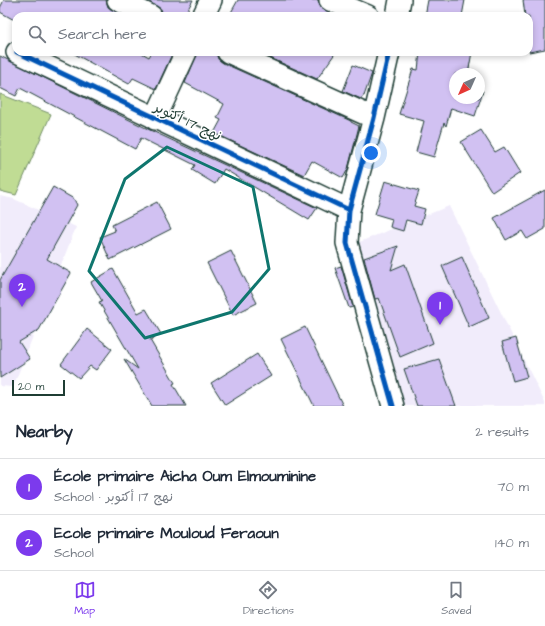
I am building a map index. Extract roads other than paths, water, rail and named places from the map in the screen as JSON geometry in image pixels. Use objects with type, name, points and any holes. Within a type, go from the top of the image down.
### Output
[{"type":"street","points":[[118,0],[143,12]]},
{"type":"street","points":[[205,12],[211,0]]},
{"type":"street","points":[[330,0],[358,12]]},
{"type":"street","points":[[398,12],[400,0]]},
{"type":"street","name":"نهج 17 أكتوبر","points":[[0,44],[12,50]]},
{"type":"street","name":"نهج 17 أكتوبر","points":[[24,56],[349,210]]},
{"type":"street","points":[[155,119],[184,56]]},
{"type":"street","points":[[237,56],[374,118]]},
{"type":"street","points":[[388,56],[374,118],[349,210],[346,244],[392,406]]},
{"type":"place","name":"Ecole primaire Mouloud Feraoun","points":[[22,307]]},
{"type":"place","name":"École primaire Aicha Oum Elmouminine","points":[[440,325]]}]
